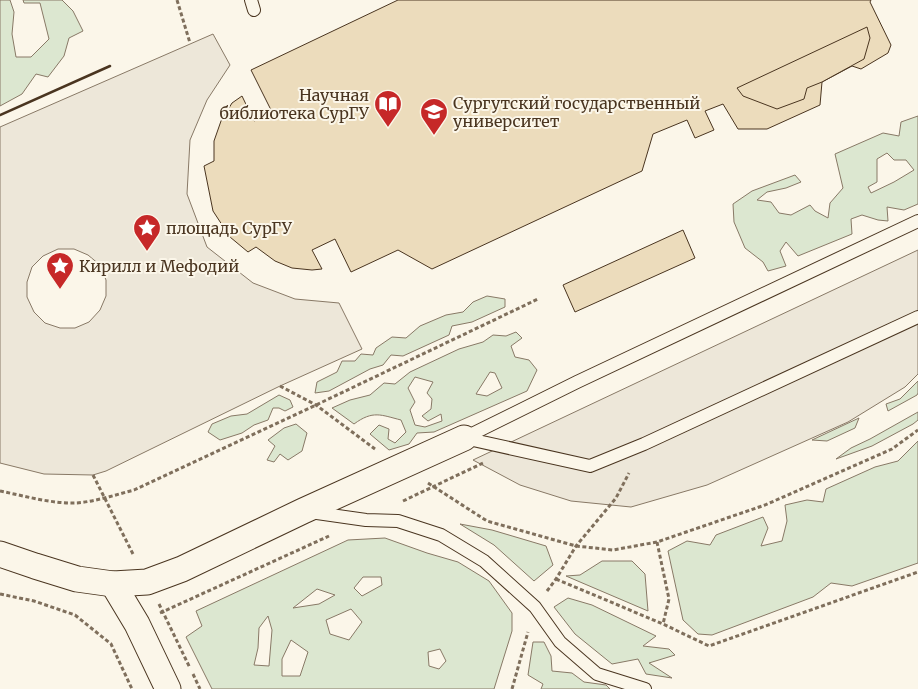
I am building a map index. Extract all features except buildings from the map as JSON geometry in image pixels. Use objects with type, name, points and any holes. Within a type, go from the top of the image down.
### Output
[{"type":"street","points":[[0,554],[78,578],[113,584],[147,582],[182,569],[303,511],[464,438]]},
{"type":"street","points":[[113,584],[137,624],[168,689]]},
{"type":"lane","points":[[464,438],[577,382],[918,221]]},
{"type":"lane","points":[[464,438],[590,466],[644,444],[918,318]]},
{"type":"lane","points":[[303,511],[366,520],[398,521],[441,535],[484,561],[535,607],[560,642],[597,674],[644,689]]},
{"type":"path","points":[[177,0],[190,43]]},
{"type":"path","points":[[0,491],[50,501],[76,503],[104,499],[134,490],[538,299]]},
{"type":"path","points":[[280,386],[316,405],[399,468],[433,486],[487,521],[576,546],[613,550],[657,542],[765,505],[892,450],[918,430]]},
{"type":"path","points":[[512,689],[535,607],[556,579],[576,546],[616,498],[644,444]]},
{"type":"path","points":[[111,644],[137,624],[366,520],[433,486],[513,450]]},
{"type":"path","points":[[657,542],[669,599],[663,624]]},
{"type":"path","points":[[556,579],[663,624],[709,646],[918,572]]},
{"type":"path","points":[[0,594],[34,600],[75,615],[111,644],[132,689]]},
{"type":"green space","points":[[0,0],[10,0],[14,12],[12,34],[16,57],[31,57],[49,39],[40,3],[24,3],[23,0],[62,0],[73,11],[83,31],[69,38],[64,56],[48,77],[36,74],[22,94],[0,106]]},
{"type":"green space","points":[[918,116],[918,204],[904,210],[887,207],[888,221],[862,215],[851,219],[852,234],[798,256],[786,242],[780,251],[786,266],[768,271],[763,262],[745,248],[734,222],[733,204],[752,191],[795,175],[801,182],[786,188],[767,192],[757,200],[771,202],[779,213],[791,215],[810,205],[815,211],[828,218],[830,203],[843,188],[835,154],[883,133],[899,136],[901,122]],"holes":[[[887,153],[894,160],[906,160],[914,170],[871,193],[868,187],[877,182],[877,159]]]},
{"type":"green space","points":[[487,296],[505,299],[505,307],[472,322],[452,326],[449,335],[403,356],[391,355],[383,365],[370,369],[329,391],[315,393],[317,382],[337,372],[342,361],[355,361],[361,354],[373,355],[376,348],[392,337],[406,338],[420,326],[446,315],[463,312],[473,302]]},
{"type":"green space","points":[[516,332],[522,338],[511,346],[515,357],[529,360],[537,370],[527,391],[434,432],[417,433],[409,444],[389,450],[370,434],[379,425],[389,429],[388,439],[395,443],[406,432],[401,420],[382,415],[372,415],[354,424],[332,408],[350,400],[370,395],[384,383],[395,384],[410,372],[459,349],[483,342],[493,335],[506,336]],"holes":[[[490,372],[495,373],[502,388],[487,396],[476,394]],[[415,377],[433,382],[427,393],[432,399],[431,409],[422,416],[428,421],[441,414],[442,421],[425,427],[415,425],[410,410],[415,402],[408,388]]]},
{"type":"green space","points":[[918,381],[917,395],[888,411],[886,404],[900,399]]},
{"type":"green space","points":[[279,395],[290,400],[293,407],[285,411],[273,408],[268,420],[254,425],[242,433],[220,440],[208,432],[212,424],[231,416],[247,414]]},
{"type":"green space","points":[[918,412],[918,420],[913,424],[872,446],[836,459],[851,448]]},
{"type":"green space","points":[[859,418],[855,428],[827,441],[812,440]]},
{"type":"green space","points":[[296,424],[307,433],[302,451],[288,460],[280,454],[274,462],[267,460],[275,446],[268,440],[284,428]]},
{"type":"green space","points":[[918,441],[918,563],[852,586],[831,583],[813,597],[712,635],[698,634],[683,620],[668,551],[687,541],[710,545],[716,535],[763,517],[768,528],[761,546],[782,541],[787,521],[785,505],[807,500],[823,502],[826,489],[875,467],[898,461]]},
{"type":"green space","points":[[460,524],[492,530],[546,546],[553,565],[534,581],[494,545]]},
{"type":"green space","points":[[385,538],[458,562],[489,581],[512,613],[512,631],[494,689],[212,689],[186,637],[202,626],[196,611],[348,540]],"holes":[[[363,577],[381,577],[382,585],[362,596],[354,588]],[[317,589],[335,595],[319,604],[293,608]],[[351,609],[362,622],[349,640],[330,634],[326,620]],[[268,616],[272,630],[269,666],[254,665],[258,648],[259,628]],[[291,640],[308,652],[300,676],[282,676],[282,659]],[[440,649],[446,661],[439,669],[429,666],[428,652]]]},
{"type":"green space","points":[[602,561],[632,561],[645,574],[648,611],[566,576],[580,575]]},
{"type":"green space","points":[[568,598],[592,605],[656,636],[643,646],[669,649],[675,655],[649,663],[672,678],[646,674],[638,659],[612,664],[575,634],[554,607]]},
{"type":"green space","points":[[533,642],[544,642],[551,656],[552,671],[572,673],[584,682],[606,685],[610,689],[541,689],[543,684],[528,675]]},
{"type":"shaded area","name":"площадь СурГУ","points":[[213,34],[230,65],[207,100],[190,140],[187,194],[207,247],[253,283],[295,299],[339,303],[362,349],[280,386],[106,471],[93,475],[44,474],[0,463],[0,127]],"holes":[[[58,249],[74,249],[88,255],[100,265],[106,280],[106,296],[100,310],[89,322],[75,328],[60,328],[45,323],[34,312],[27,297],[27,282],[32,267],[43,256]]]},
{"type":"shaded area","points":[[918,250],[918,374],[905,387],[848,422],[707,485],[631,507],[571,501],[520,485],[473,460]]},
{"type":"wall","points":[[0,115],[110,66]]},
{"type":"place","name":"Научная библиотека СурГУ","points":[[388,128]]},
{"type":"place","name":"Сургутский государственный университет","points":[[434,136]]},
{"type":"place","name":"площадь СурГУ","points":[[147,252]]},
{"type":"place","name":"Кирилл и Мефодий","points":[[60,290]]}]
